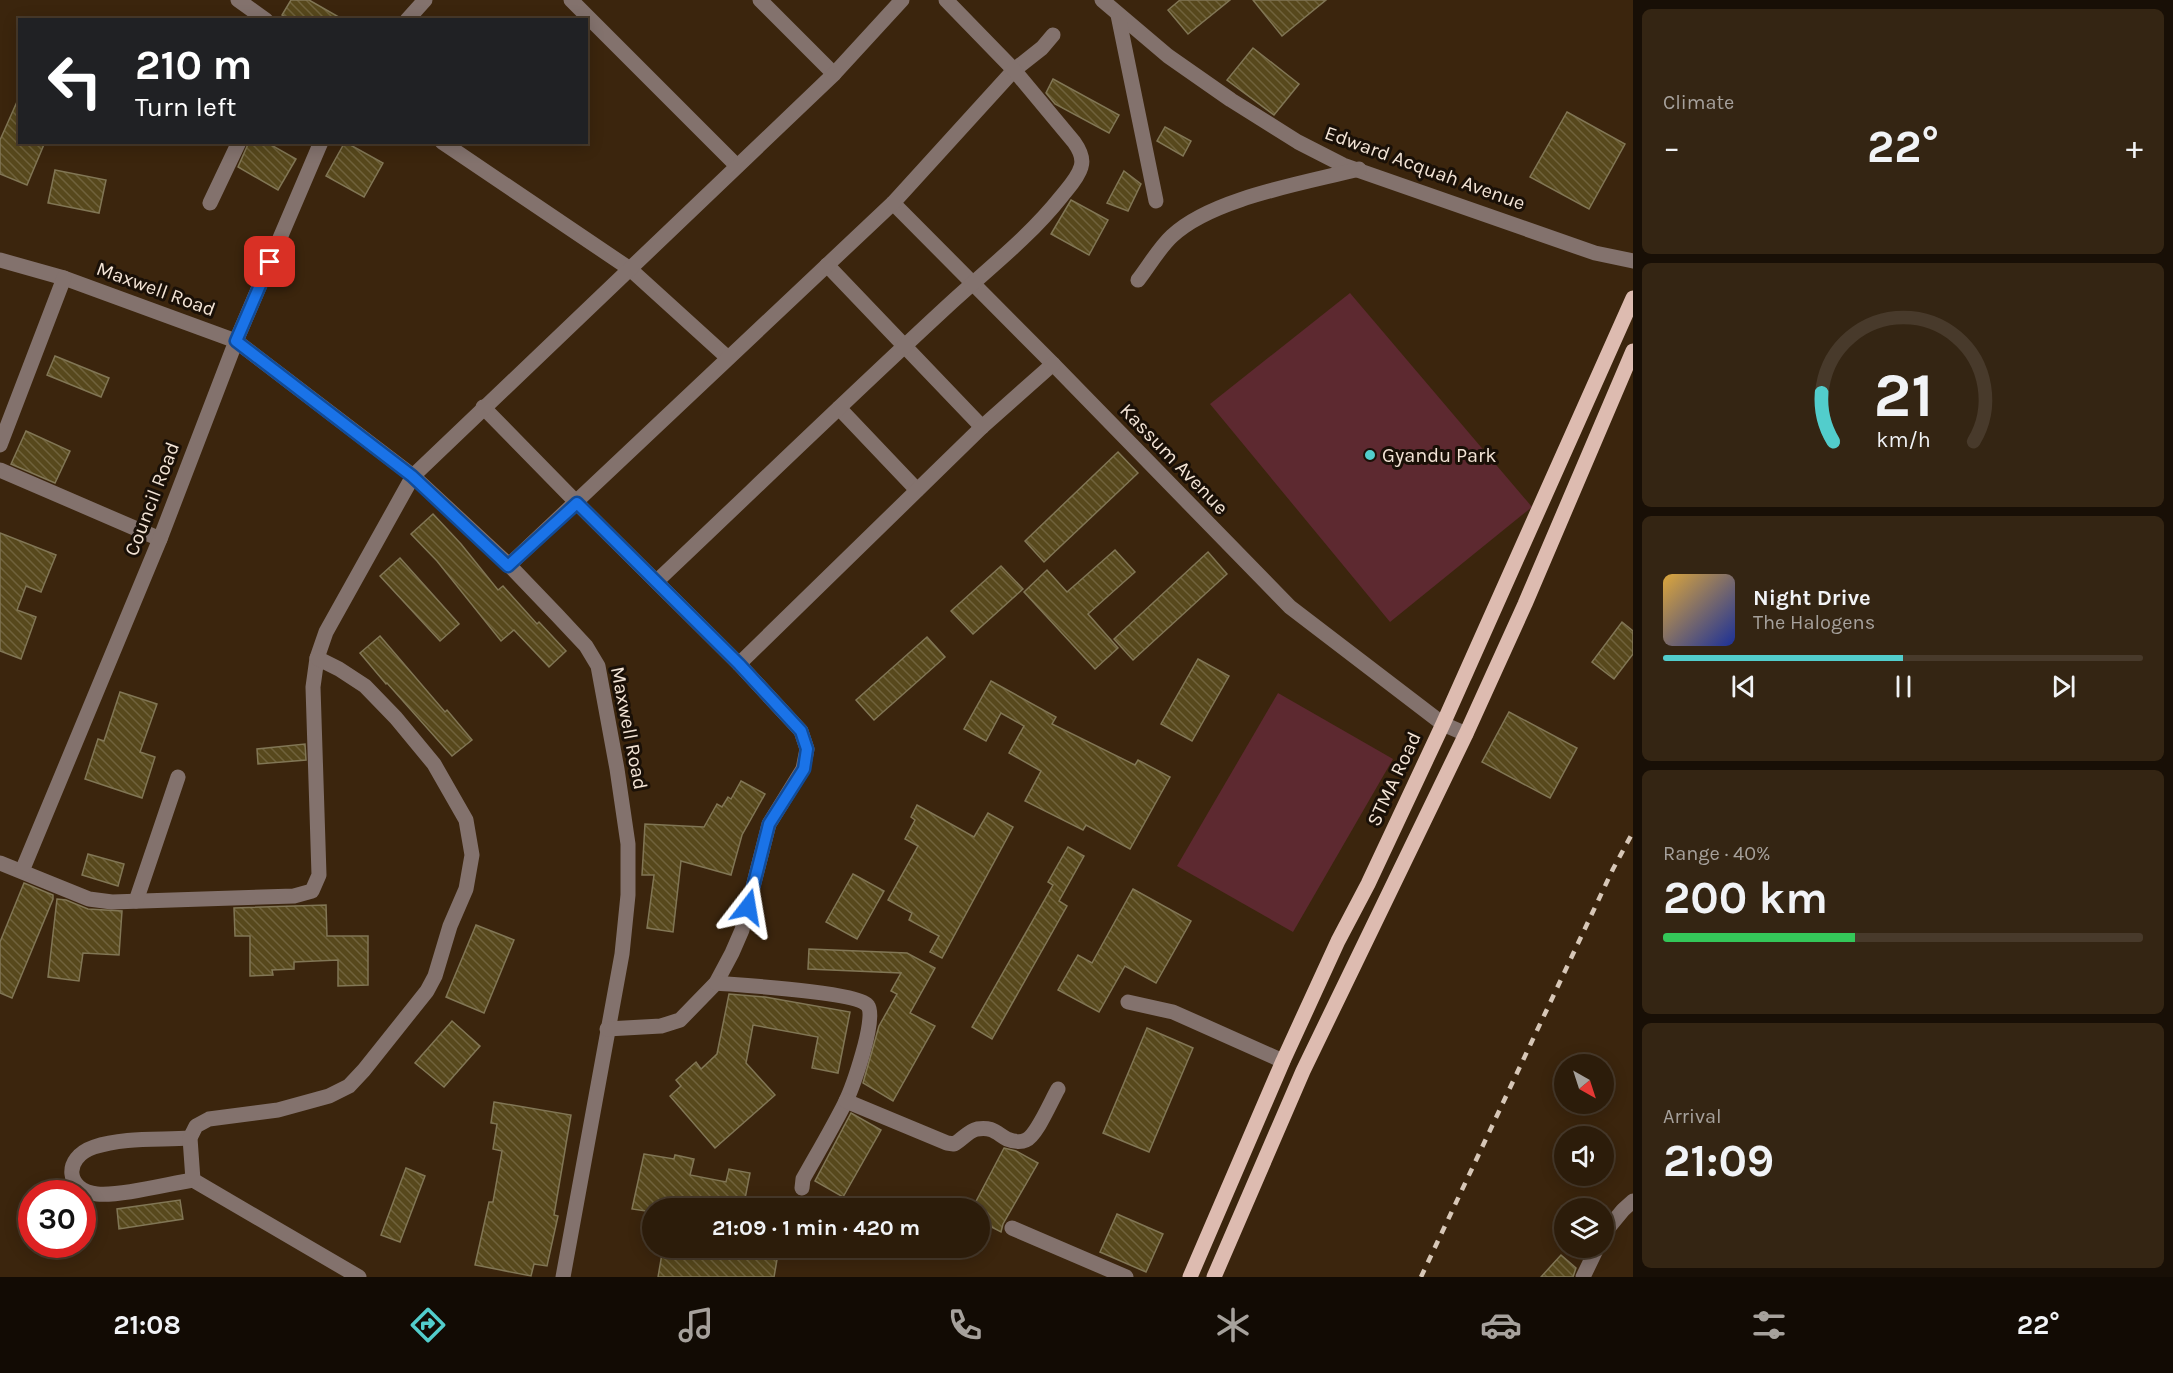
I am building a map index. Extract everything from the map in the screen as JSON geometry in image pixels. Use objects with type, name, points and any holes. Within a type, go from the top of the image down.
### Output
[{"type":"main road","name":"STMA Road","points":[[1190,1277],[1283,1061],[1443,724],[1633,298]]},
{"type":"main road","points":[[1215,1277],[1303,1071],[1466,734],[1525,604],[1633,351]]},
{"type":"street","points":[[238,0],[263,18]]},
{"type":"street","points":[[409,18],[425,0]]},
{"type":"street","points":[[570,0],[737,166]]},
{"type":"street","points":[[760,0],[834,74]]},
{"type":"street","points":[[0,862],[89,899],[112,902],[294,896],[312,891],[319,875],[313,687],[317,658],[326,632],[412,476],[834,74],[902,0]]},
{"type":"street","points":[[657,581],[972,283],[1003,258],[1042,221],[1082,166],[1081,153],[1074,142],[1014,70],[946,0]]},
{"type":"street","name":"Edward Acquah Avenue","points":[[1102,0],[1168,56],[1231,100],[1298,142],[1343,165],[1594,253],[1633,261]]},
{"type":"street","points":[[1118,15],[1156,201]]},
{"type":"street","points":[[508,566],[893,203],[1014,70],[1042,48],[1053,36]]},
{"type":"street","points":[[210,204],[238,144]]},
{"type":"street","name":"Council Road","points":[[22,871],[160,539],[236,341],[320,144]]},
{"type":"street","points":[[445,144],[630,269],[728,358]]},
{"type":"street","points":[[1138,280],[1171,237],[1188,223],[1203,215],[1240,200],[1359,169]]},
{"type":"street","name":"Kassum Avenue","points":[[893,203],[1290,607],[1443,724],[1466,734]]},
{"type":"street","name":"Maxwell Road","points":[[0,260],[64,278],[236,341],[412,476],[508,566],[586,646],[598,666],[619,780],[628,854],[628,895],[622,954],[563,1277]]},
{"type":"street","points":[[827,265],[982,427]]},
{"type":"street","points":[[0,445],[64,278]]},
{"type":"street","points":[[739,664],[982,427],[1053,364]]},
{"type":"street","points":[[483,407],[739,664],[801,731],[807,749],[804,769],[769,824],[742,930],[716,983],[680,1020],[661,1026],[607,1029]]},
{"type":"street","points":[[839,408],[917,490]]},
{"type":"street","points":[[0,470],[160,539]]},
{"type":"street","points":[[193,1180],[190,1138],[196,1126],[209,1119],[278,1110],[328,1096],[349,1086],[427,991],[435,976],[450,926],[466,889],[472,855],[466,820],[434,765],[396,718],[365,686],[317,658]]},
{"type":"street","points":[[136,901],[178,777]]},
{"type":"street","points":[[716,983],[808,992],[860,1000],[868,1006],[871,1016],[870,1030],[846,1101],[803,1179],[802,1188]]},
{"type":"street","points":[[1128,1002],[1173,1012],[1283,1061]]},
{"type":"street","points":[[846,1101],[947,1143],[954,1144],[974,1130],[982,1129],[996,1130],[1017,1142],[1026,1140],[1035,1131],[1058,1089]]},
{"type":"street","points":[[190,1138],[109,1143],[92,1148],[78,1156],[71,1165],[71,1172],[75,1182],[85,1190],[96,1194],[193,1180],[359,1277]]},
{"type":"street","points":[[1614,1220],[1633,1201]]},
{"type":"street","points":[[1012,1228],[1126,1277]]},
{"type":"street","points":[[1583,1277],[1592,1258]]},
{"type":"shaded area","name":"Gyandu Park","points":[[1350,293],[1532,507],[1390,622],[1210,404]]},
{"type":"shaded area","points":[[1278,693],[1393,759],[1293,932],[1177,866]]},
{"type":"building","points":[[291,0],[309,0],[340,18],[287,18],[282,15]]},
{"type":"building","points":[[1180,0],[1230,0],[1188,34],[1168,10]]},
{"type":"building","points":[[1253,0],[1326,0],[1282,36]]},
{"type":"building","points":[[1253,48],[1299,84],[1274,115],[1227,80]]},
{"type":"building","points":[[1053,79],[1119,115],[1109,133],[1055,104],[1046,93]]},
{"type":"building","points":[[18,100],[18,144],[44,144],[27,185],[0,174],[0,140]]},
{"type":"building","points":[[1567,112],[1625,144],[1589,209],[1530,177]]},
{"type":"building","points":[[1165,127],[1191,141],[1183,156],[1157,141]]},
{"type":"building","points":[[248,144],[270,144],[296,159],[278,190],[238,167]]},
{"type":"building","points":[[344,144],[349,144],[383,163],[364,197],[326,176]]},
{"type":"building","points":[[55,170],[106,180],[99,213],[48,203]]},
{"type":"building","points":[[1124,171],[1141,184],[1128,211],[1107,203]]},
{"type":"building","points":[[1071,200],[1108,220],[1089,255],[1051,234]]},
{"type":"building","points":[[55,356],[109,378],[101,397],[47,375]]},
{"type":"building","points":[[26,431],[70,451],[55,483],[11,464]]},
{"type":"building","points":[[1118,452],[1138,473],[1044,562],[1025,541]]},
{"type":"building","points":[[433,514],[498,590],[503,586],[537,624],[539,622],[566,651],[549,667],[514,630],[501,641],[437,561],[411,534]]},
{"type":"building","points":[[0,533],[56,555],[41,592],[26,586],[17,610],[36,617],[21,659],[0,651]]},
{"type":"building","points":[[1115,550],[1135,572],[1088,614],[1118,648],[1095,669],[1024,592],[1047,570],[1067,592]]},
{"type":"building","points":[[1208,552],[1227,574],[1133,660],[1114,639]]},
{"type":"building","points":[[400,558],[459,624],[440,641],[380,576]]},
{"type":"building","points":[[1001,566],[1023,589],[973,634],[951,611]]},
{"type":"building","points":[[1622,622],[1633,631],[1633,654],[1614,679],[1592,662]]},
{"type":"building","points":[[380,636],[472,740],[452,756],[360,653]]},
{"type":"building","points":[[927,637],[945,657],[874,720],[856,700]]},
{"type":"building","points":[[1198,659],[1229,676],[1192,741],[1161,724]]},
{"type":"building","points":[[991,681],[1056,717],[1052,724],[1135,765],[1138,760],[1170,777],[1130,849],[1086,825],[1083,830],[1025,801],[1041,771],[1009,753],[1024,726],[1001,713],[986,741],[964,729]]},
{"type":"building","points":[[120,692],[157,704],[140,752],[155,757],[142,798],[85,779],[98,739],[104,741]]},
{"type":"building","points":[[1509,712],[1577,748],[1550,798],[1482,762]]},
{"type":"building","points":[[305,744],[306,760],[258,764],[257,749]]},
{"type":"building","points":[[741,781],[765,794],[742,835],[731,875],[681,861],[673,932],[647,928],[654,875],[642,875],[645,824],[704,827],[717,804],[722,807],[728,797],[731,799]]},
{"type":"building","points":[[917,805],[974,837],[988,813],[1013,827],[942,958],[930,952],[939,936],[909,920],[912,913],[888,900],[918,846],[905,839],[915,820],[911,817]]},
{"type":"building","points":[[1068,847],[1084,856],[1059,901],[1067,906],[992,1039],[972,1027],[1053,885],[1048,882]]},
{"type":"building","points":[[88,854],[124,864],[118,886],[82,875]]},
{"type":"building","points":[[853,874],[884,891],[857,939],[826,922]]},
{"type":"building","points":[[24,883],[53,895],[53,899],[12,998],[0,993],[0,942]]},
{"type":"building","points":[[1133,889],[1191,921],[1156,983],[1125,966],[1099,1012],[1058,990],[1078,955],[1092,963]]},
{"type":"building","points":[[57,899],[66,900],[88,909],[122,911],[119,955],[83,953],[79,981],[48,977]]},
{"type":"building","points":[[326,905],[327,936],[368,936],[368,985],[338,986],[338,960],[294,962],[294,969],[272,970],[273,975],[250,976],[250,936],[235,936],[234,908]]},
{"type":"building","points":[[476,925],[514,940],[484,1013],[446,997]]},
{"type":"building","points":[[809,949],[907,953],[935,968],[910,1013],[935,1026],[893,1101],[863,1083],[879,1026],[897,994],[891,991],[901,973],[808,969]]},
{"type":"building","points":[[729,994],[765,997],[850,1012],[838,1073],[812,1068],[818,1037],[753,1025],[746,1063],[775,1095],[715,1148],[670,1096],[681,1086],[676,1080],[696,1062],[701,1069],[717,1054]]},
{"type":"building","points":[[452,1021],[480,1046],[444,1087],[415,1063]]},
{"type":"building","points":[[1147,1028],[1193,1048],[1149,1152],[1103,1133]]},
{"type":"building","points":[[494,1102],[571,1115],[554,1215],[558,1216],[547,1266],[534,1264],[531,1276],[475,1265],[489,1202],[493,1202],[502,1151],[493,1149],[497,1124],[491,1123]]},
{"type":"building","points":[[851,1113],[881,1130],[843,1197],[815,1181]]},
{"type":"building","points":[[1004,1148],[1016,1151],[1038,1163],[1003,1224],[1001,1232],[990,1226],[990,1198],[978,1198]]},
{"type":"building","points":[[644,1154],[674,1159],[675,1155],[694,1159],[690,1175],[726,1182],[729,1169],[750,1173],[745,1198],[642,1198],[642,1210],[632,1209]]},
{"type":"building","points":[[406,1168],[425,1176],[400,1242],[381,1235]]},
{"type":"building","points":[[180,1200],[183,1219],[119,1229],[117,1209]]},
{"type":"building","points":[[1117,1214],[1163,1234],[1146,1272],[1100,1252]]},
{"type":"building","points":[[661,1258],[777,1258],[774,1277],[658,1277]]},
{"type":"building","points":[[1558,1258],[1564,1258],[1576,1268],[1573,1277],[1541,1277]]},
{"type":"railway","points":[[1421,1277],[1613,869],[1633,832]]},
{"type":"place","name":"Gyandu Park","points":[[1370,455]]},
{"type":"route","points":[[270,262],[236,341],[412,476],[508,566],[577,503],[739,664],[801,731],[807,749],[804,769],[769,824],[748,907]]}]
